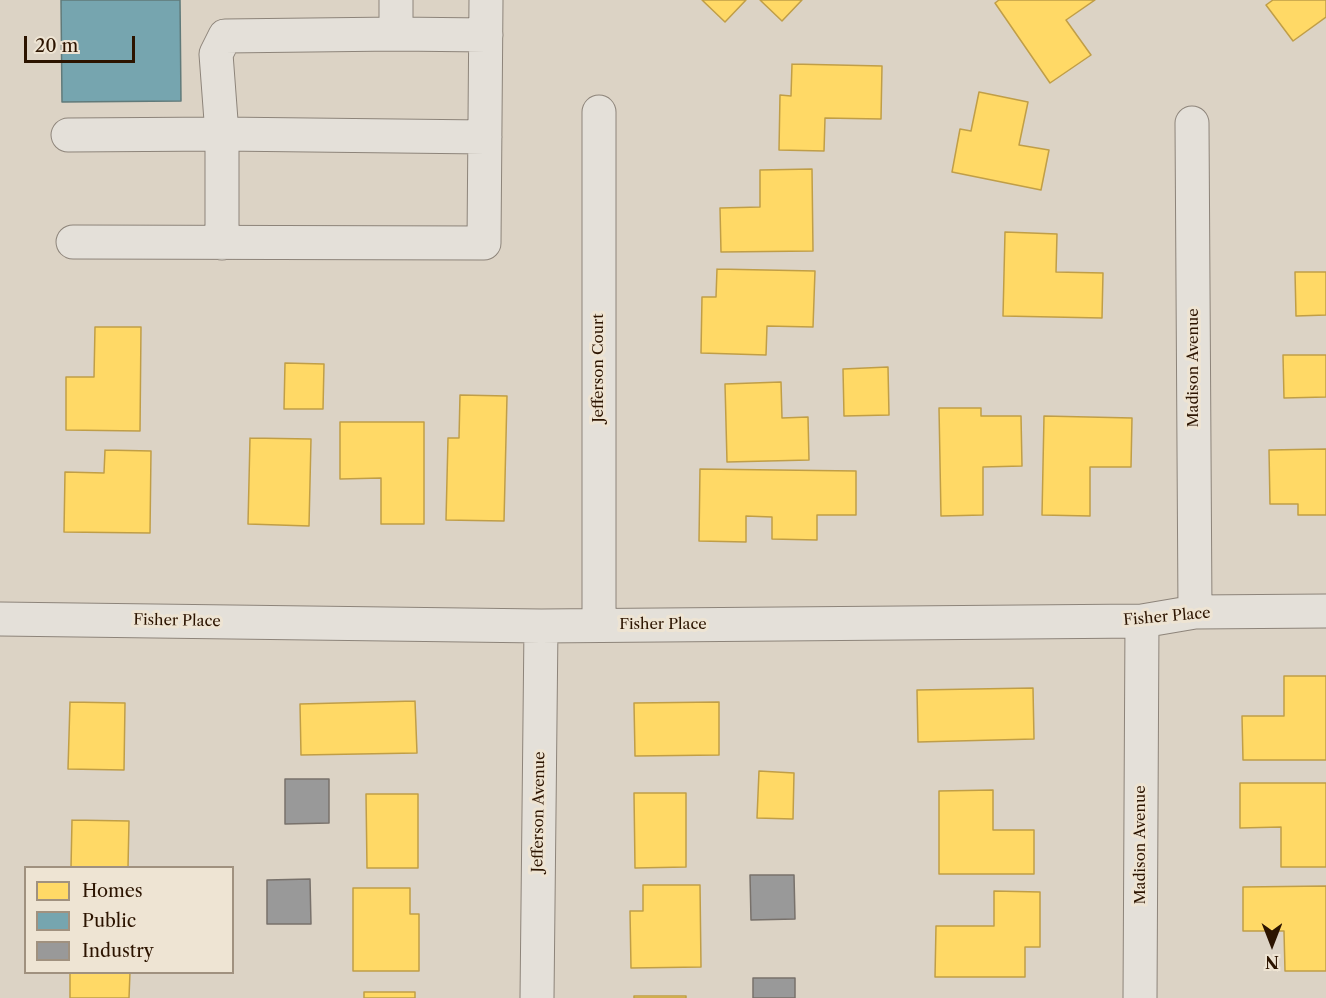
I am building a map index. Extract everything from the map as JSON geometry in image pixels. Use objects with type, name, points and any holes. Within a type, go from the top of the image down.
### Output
[{"type":"street","points":[[396,0],[396,34]]},
{"type":"street","points":[[73,242],[484,243],[486,0]]},
{"type":"street","points":[[222,243],[222,134],[216,54],[225,36],[486,35]]},
{"type":"street","name":"Jefferson Court","points":[[598,625],[600,112]]},
{"type":"street","name":"Madison Avenue","points":[[1192,123],[1195,612]]},
{"type":"street","points":[[68,135],[485,137]]},
{"type":"street","name":"Fisher Place","points":[[0,619],[541,626],[1142,621],[1195,612],[1326,610]]},
{"type":"street","name":"Madison Avenue","points":[[1140,998],[1142,621]]},
{"type":"street","name":"Jefferson Avenue","points":[[537,998],[541,626]]},
{"type":"building: Homes","points":[[702,0],[746,0],[725,22]]},
{"type":"building: Homes","points":[[760,0],[802,0],[782,21]]},
{"type":"building: Homes","points":[[999,0],[1095,0],[1066,20],[1091,55],[1050,83],[995,3]]},
{"type":"building: Homes","points":[[1273,0],[1326,0],[1326,17],[1293,41],[1266,5]]},
{"type":"building: Homes","points":[[792,64],[882,66],[881,119],[825,118],[824,151],[779,150],[780,95],[791,96]]},
{"type":"building: Homes","points":[[979,92],[1028,102],[1019,145],[1049,150],[1041,190],[952,172],[960,129],[971,131]]},
{"type":"building: Homes","points":[[812,169],[813,251],[721,252],[720,208],[760,207],[760,170]]},
{"type":"building: Homes","points":[[1005,232],[1057,234],[1056,272],[1103,273],[1102,318],[1003,316]]},
{"type":"building: Homes","points":[[717,269],[815,271],[813,327],[767,326],[766,355],[701,353],[702,297],[716,297]]},
{"type":"building: Homes","points":[[1295,272],[1326,272],[1326,315],[1296,316]]},
{"type":"building: Homes","points":[[95,327],[141,327],[140,431],[66,430],[66,377],[94,377]]},
{"type":"building: Homes","points":[[1283,355],[1326,355],[1326,397],[1284,398]]},
{"type":"building: Homes","points":[[285,363],[324,364],[323,409],[284,409]]},
{"type":"building: Homes","points":[[888,367],[889,415],[844,416],[843,369]]},
{"type":"building: Homes","points":[[781,382],[782,418],[808,417],[809,460],[727,462],[725,384]]},
{"type":"building: Homes","points":[[460,395],[507,396],[504,521],[446,520],[448,438],[459,438]]},
{"type":"building: Homes","points":[[939,408],[981,408],[981,416],[1021,416],[1022,466],[983,467],[983,515],[941,516]]},
{"type":"building: Homes","points":[[1044,416],[1132,418],[1131,467],[1090,467],[1090,516],[1042,515]]},
{"type":"building: Homes","points":[[340,422],[424,422],[424,524],[381,524],[381,478],[340,479]]},
{"type":"building: Homes","points":[[250,438],[311,439],[309,526],[248,524]]},
{"type":"building: Homes","points":[[1326,449],[1326,515],[1298,515],[1298,504],[1270,504],[1269,450]]},
{"type":"building: Homes","points":[[105,450],[151,451],[150,533],[64,532],[65,472],[104,473]]},
{"type":"building: Homes","points":[[700,469],[856,471],[856,515],[817,515],[817,540],[772,539],[772,517],[746,516],[746,542],[699,541]]},
{"type":"building: Homes","points":[[1284,676],[1326,676],[1326,760],[1243,760],[1242,716],[1284,716]]},
{"type":"building: Homes","points":[[1033,688],[1034,739],[918,742],[917,690]]},
{"type":"building: Homes","points":[[415,701],[417,753],[301,755],[300,704]]},
{"type":"building: Homes","points":[[70,702],[125,703],[124,770],[68,769]]},
{"type":"building: Homes","points":[[719,702],[719,755],[635,756],[634,703]]},
{"type":"building: Homes","points":[[759,771],[794,773],[793,819],[757,818]]},
{"type":"building: Homes","points":[[1240,783],[1326,783],[1326,867],[1281,867],[1281,827],[1240,828]]},
{"type":"building: Homes","points":[[993,790],[993,830],[1034,830],[1034,874],[939,874],[939,791]]},
{"type":"building: Homes","points":[[634,793],[686,793],[686,867],[635,868]]},
{"type":"building: Homes","points":[[366,794],[418,794],[418,868],[367,868]]},
{"type":"building: Homes","points":[[72,820],[129,821],[128,866],[71,866]]},
{"type":"building: Homes","points":[[643,885],[700,885],[701,967],[631,968],[630,911],[643,911]]},
{"type":"building: Homes","points":[[1326,886],[1326,971],[1285,971],[1284,931],[1243,931],[1243,887]]},
{"type":"building: Homes","points":[[353,888],[410,888],[410,914],[419,914],[419,971],[353,971]]},
{"type":"building: Homes","points":[[994,891],[1040,892],[1040,947],[1025,947],[1025,977],[935,977],[936,926],[994,926]]},
{"type":"building: Homes","points":[[70,974],[130,974],[129,998],[70,998]]},
{"type":"building: Homes","points":[[364,992],[415,992],[415,998],[364,998]]},
{"type":"building: Homes","points":[[634,996],[686,996],[686,998],[634,998]]},
{"type":"building: Public","points":[[61,0],[180,0],[181,101],[62,102]]},
{"type":"building: Industry","points":[[285,779],[329,779],[329,823],[285,824]]},
{"type":"building: Industry","points":[[750,875],[794,875],[795,919],[751,920]]},
{"type":"building: Industry","points":[[310,879],[311,924],[267,924],[267,880]]},
{"type":"building: Industry","points":[[753,978],[795,978],[795,998],[753,998]]}]
